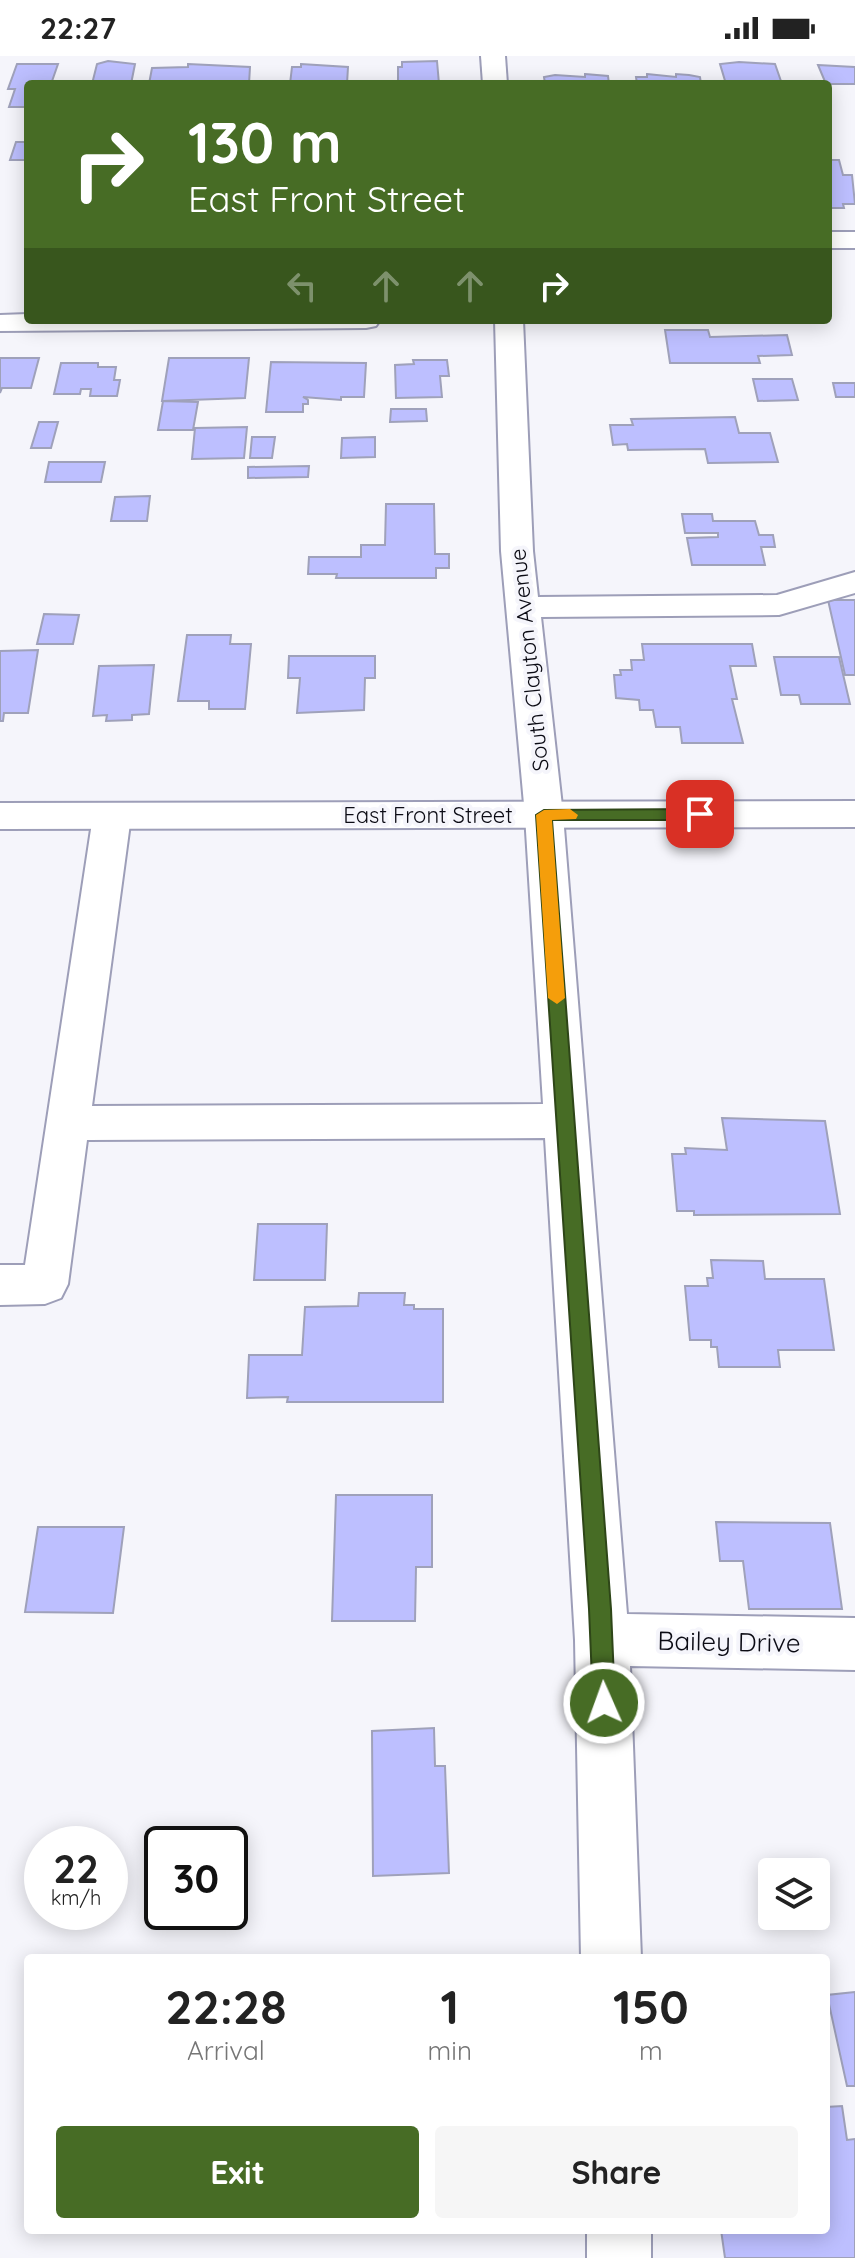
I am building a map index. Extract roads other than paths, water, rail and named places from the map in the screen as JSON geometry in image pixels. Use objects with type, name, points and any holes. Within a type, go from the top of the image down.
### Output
[{"type":"street","points":[[493,56],[495,80]]},
{"type":"street","points":[[832,240],[855,240]]},
{"type":"street","points":[[0,323],[24,323]]},
{"type":"street","name":"South Clayton Avenue","points":[[509,324],[517,551],[544,815],[602,1640],[611,1954]]},
{"type":"street","points":[[523,607],[779,605],[855,582]]},
{"type":"street","name":"East Front Street","points":[[0,816],[855,814]]},
{"type":"street","points":[[0,1285],[45,1284],[112,816]]},
{"type":"street","points":[[68,1123],[565,1121]]},
{"type":"street","name":"Bailey Drive","points":[[602,1640],[855,1644]]},
{"type":"street","points":[[619,2234],[619,2258]]}]
